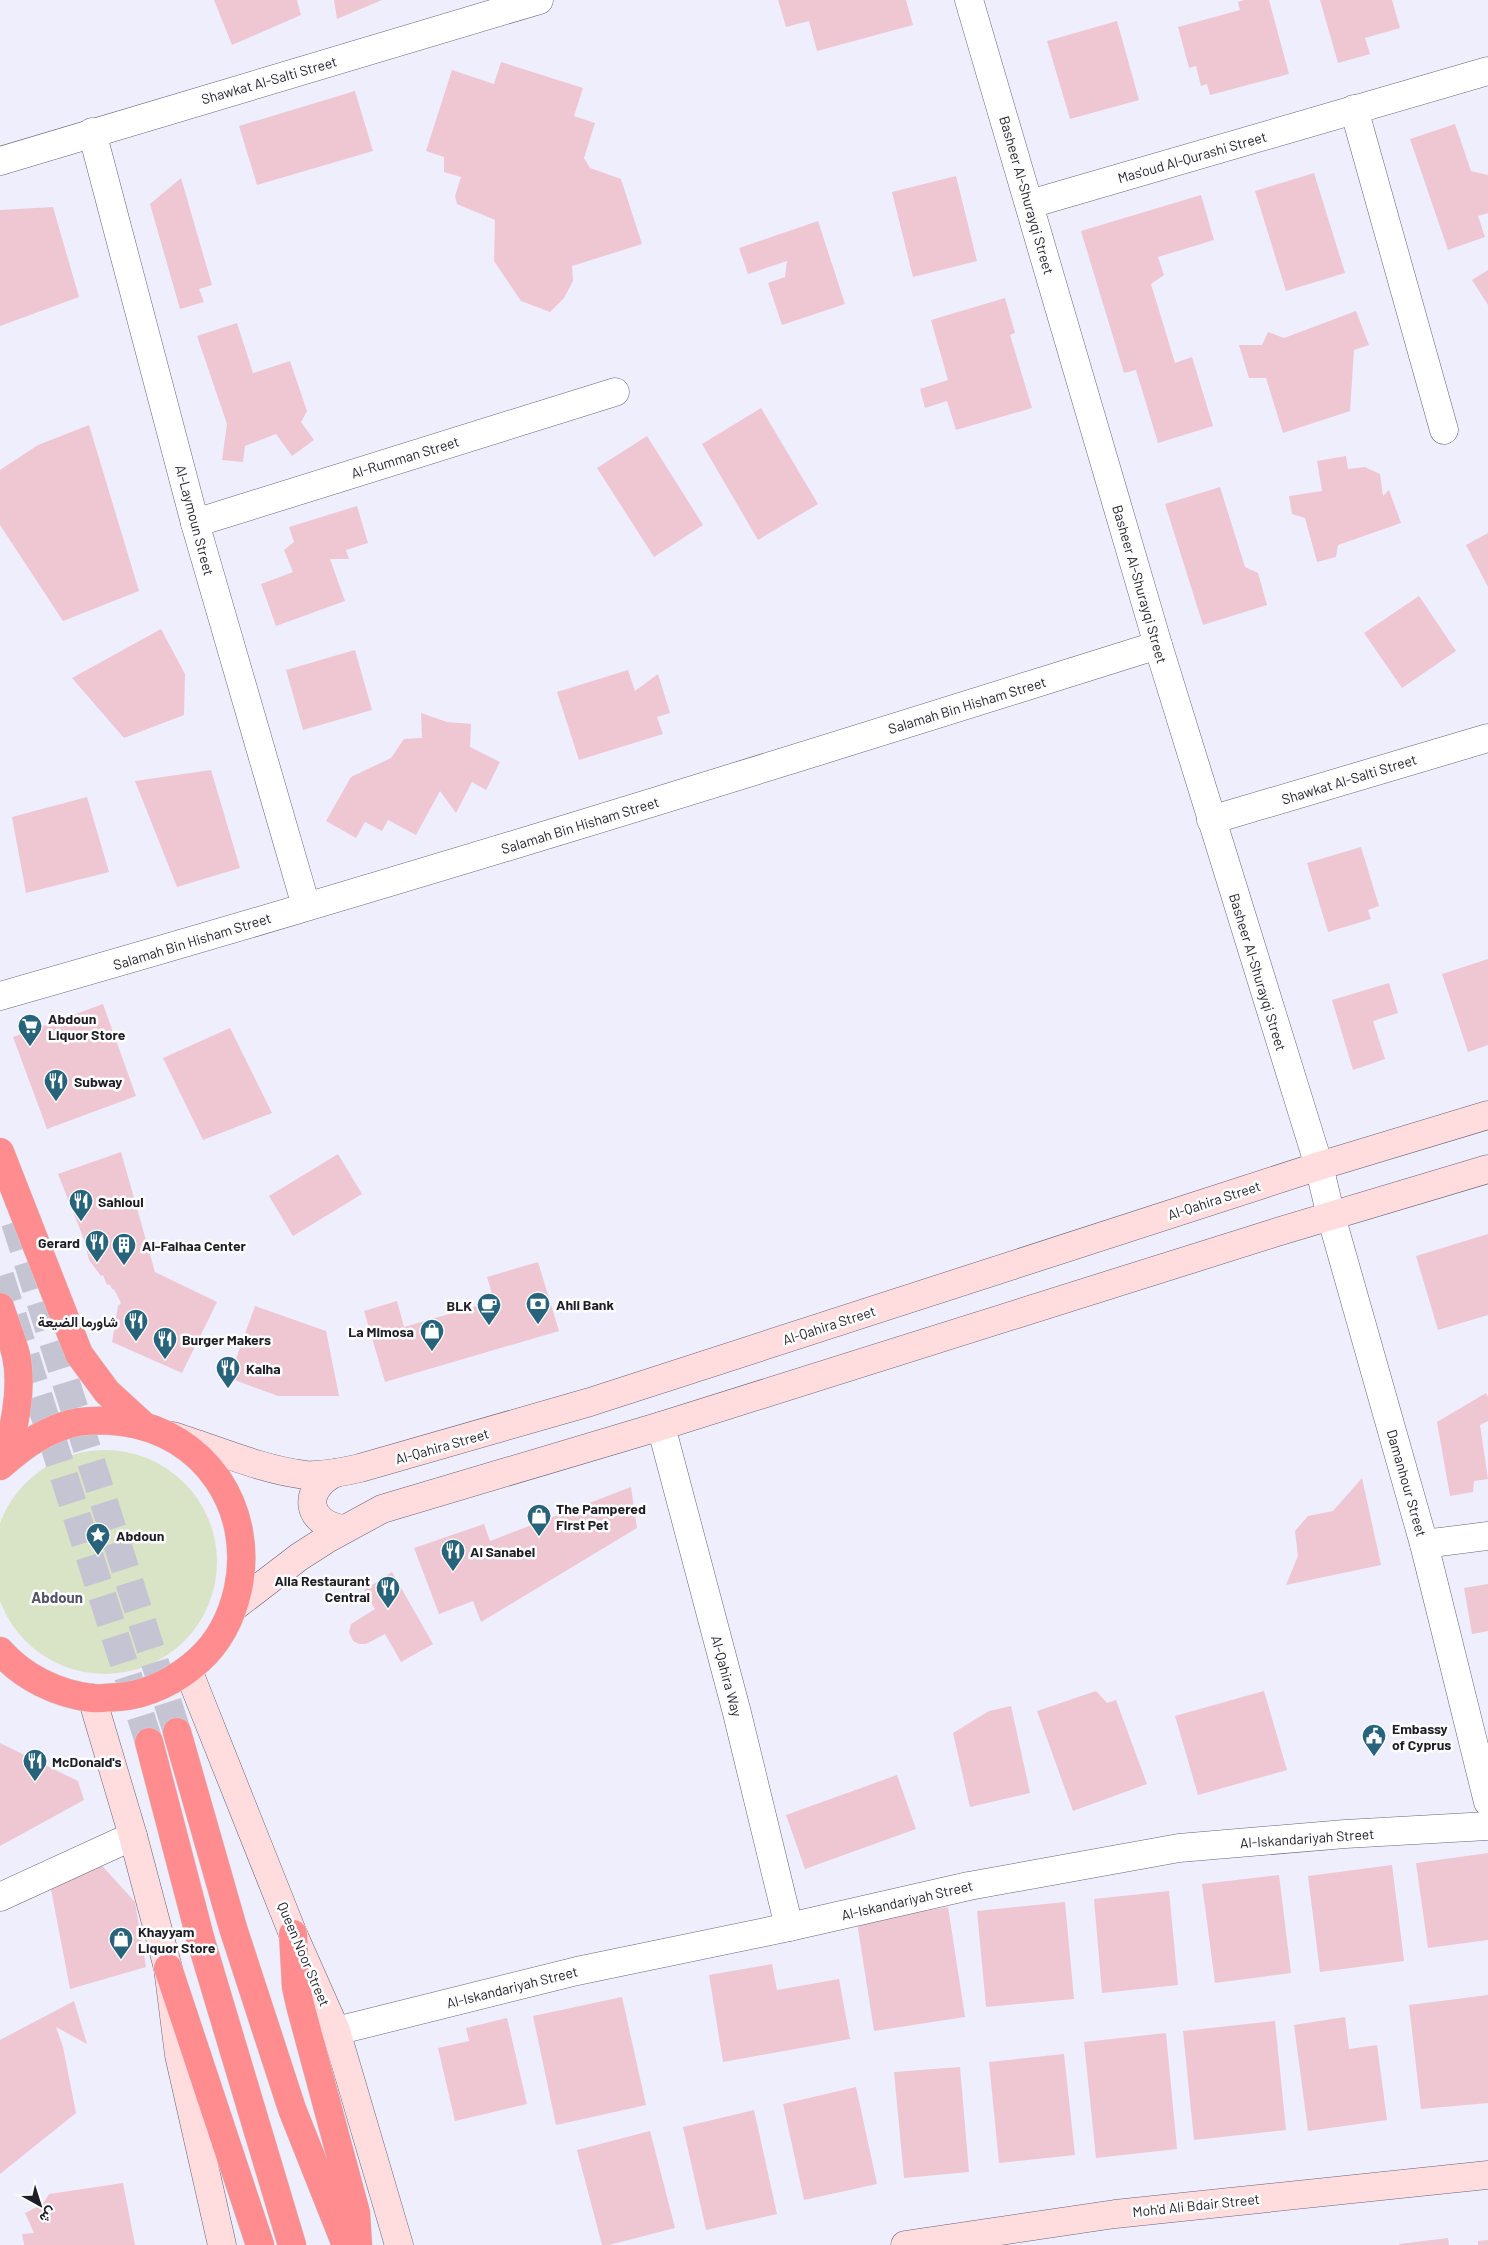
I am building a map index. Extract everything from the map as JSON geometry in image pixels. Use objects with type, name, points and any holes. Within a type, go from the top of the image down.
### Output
[{"type":"highway","points":[[0,1152],[79,1354],[107,1392],[154,1429],[199,1457],[225,1488],[240,1526],[243,1567],[234,1607],[223,1631],[208,1652],[188,1670],[159,1687],[126,1696],[92,1698],[49,1687],[4,1658]]},
{"type":"highway","points":[[0,1307],[16,1356],[18,1395],[6,1454],[0,1465]]},
{"type":"highway","points":[[0,1465],[29,1442],[64,1425],[104,1420],[154,1429]]},
{"type":"highway","points":[[177,1732],[233,1928],[292,2109],[346,2245]]},
{"type":"highway","points":[[149,1742],[201,1941],[292,2245]]},
{"type":"highway","points":[[293,1934],[296,1987],[356,2214],[358,2245]]},
{"type":"highway","points":[[168,1968],[260,2245]]},
{"type":"main road","name":"Al-Qahira Street","points":[[154,1429],[278,1470],[308,1475],[335,1473],[388,1461],[590,1402],[1319,1166],[1488,1114]]},
{"type":"main road","points":[[234,1607],[299,1557],[344,1529],[382,1509],[662,1426],[1331,1216],[1488,1170]]},
{"type":"main road","points":[[335,1473],[320,1482],[312,1496],[312,1505],[321,1520],[344,1529]]},
{"type":"main road","name":"Queen Noor Street","points":[[188,1670],[293,1934],[336,2030],[399,2245]]},
{"type":"main road","points":[[92,1698],[133,1836],[168,1968],[179,2054],[222,2245]]},
{"type":"main road","name":"Moh'd Ali Bdair Street","points":[[905,2245],[1115,2214],[1488,2175]]},
{"type":"street","name":"Shawkat Al-Salti Street","points":[[0,161],[539,0]]},
{"type":"street","name":"Basheer Al-Shurayqi Street","points":[[969,0],[1158,645],[1319,1166]]},
{"type":"street","name":"Mas'oud Al-Qurashi Street","points":[[1030,204],[1488,71]]},
{"type":"street","points":[[1354,109],[1444,430]]},
{"type":"street","name":"Al-Laymoun Street","points":[[92,132],[195,523],[306,906]]},
{"type":"street","name":"Al-Rumman Street","points":[[195,523],[615,392]]},
{"type":"street","name":"Salamah Bin Hisham Street","points":[[0,996],[199,940],[306,906],[735,778],[1158,645]]},
{"type":"street","name":"Shawkat Al-Salti Street","points":[[1211,820],[1488,738]]},
{"type":"street","name":"Damanhour Street","points":[[1319,1166],[1331,1216],[1424,1544],[1488,1802]]},
{"type":"street","name":"Al-Qahira Way","points":[[662,1426],[735,1705],[790,1927]]},
{"type":"street","points":[[1424,1544],[1488,1536]]},
{"type":"street","name":"Al-Iskandariyah Street","points":[[336,2030],[577,1971],[790,1927],[969,1886],[1179,1848],[1345,1834],[1488,1826]]},
{"type":"street","points":[[0,1897],[133,1836]]},
{"type":"green space","points":[[94,1450],[116,1450],[138,1454],[158,1463],[176,1475],[192,1491],[204,1509],[213,1529],[217,1562],[213,1595],[209,1605],[192,1633],[176,1649],[158,1661],[138,1670],[116,1674],[94,1674],[72,1670],[52,1661],[34,1649],[18,1633],[6,1615],[-3,1595],[-7,1573],[-7,1551],[-3,1529],[6,1509],[18,1491],[34,1475],[52,1463],[72,1454]]},
{"type":"building","points":[[214,0],[297,0],[301,15],[232,45]]},
{"type":"building","points":[[334,0],[382,0],[337,19]]},
{"type":"building","points":[[778,0],[906,0],[913,25],[817,51],[809,21],[786,27]]},
{"type":"building","points":[[1244,0],[1269,0],[1289,74],[1210,95],[1207,84],[1201,86],[1196,66],[1189,68],[1178,27],[1240,10],[1238,2]]},
{"type":"building","points":[[1320,0],[1392,0],[1400,28],[1365,38],[1370,54],[1338,63]]},
{"type":"building","points":[[1117,21],[1139,100],[1070,119],[1047,41]]},
{"type":"building","points":[[501,62],[583,88],[574,116],[595,123],[584,158],[590,168],[621,179],[642,244],[572,266],[573,281],[564,298],[550,312],[521,301],[494,261],[495,220],[457,204],[455,196],[461,177],[444,172],[444,157],[426,151],[452,70],[494,84]]},
{"type":"building","points":[[355,91],[373,151],[257,185],[239,126]]},
{"type":"building","points":[[1455,124],[1471,171],[1488,175],[1488,213],[1478,216],[1485,237],[1448,250],[1410,139]]},
{"type":"building","points":[[1314,173],[1345,273],[1286,291],[1255,191]]},
{"type":"building","points":[[956,176],[977,261],[913,277],[892,192]]},
{"type":"building","points":[[181,178],[212,285],[199,289],[204,302],[180,309],[150,204]]},
{"type":"building","points":[[1201,195],[1214,240],[1158,257],[1164,275],[1151,284],[1175,363],[1192,357],[1213,426],[1158,443],[1136,370],[1124,373],[1081,231]]},
{"type":"building","points":[[53,207],[79,297],[0,326],[0,210]]},
{"type":"building","points":[[818,221],[845,304],[782,325],[768,283],[785,277],[787,261],[748,274],[739,248]]},
{"type":"building","points":[[1488,270],[1488,305],[1472,280]]},
{"type":"building","points":[[1005,298],[1015,333],[1010,335],[1032,408],[956,430],[947,401],[925,408],[920,389],[948,380],[931,320]]},
{"type":"building","points":[[1356,311],[1369,345],[1354,350],[1350,411],[1283,433],[1266,378],[1249,378],[1239,345],[1262,345],[1268,332],[1284,338]]},
{"type":"building","points":[[237,323],[253,373],[290,361],[307,411],[301,422],[314,440],[292,456],[276,434],[245,446],[243,462],[222,460],[227,424],[197,336]]},
{"type":"building","points":[[761,408],[818,504],[758,540],[702,444]]},
{"type":"building","points":[[89,425],[139,591],[63,621],[0,525],[0,470],[38,445]]},
{"type":"building","points":[[647,436],[703,525],[654,557],[597,468]]},
{"type":"building","points":[[1346,456],[1348,469],[1365,467],[1380,474],[1383,496],[1389,490],[1401,523],[1338,545],[1336,557],[1317,562],[1305,518],[1292,514],[1289,496],[1322,491],[1317,461]]},
{"type":"building","points":[[1220,487],[1245,567],[1258,573],[1267,605],[1203,625],[1165,504]]},
{"type":"building","points":[[357,506],[368,543],[346,550],[349,559],[330,559],[345,601],[276,626],[261,584],[293,572],[284,550],[294,542],[289,527]]},
{"type":"building","points":[[1488,533],[1488,587],[1466,545]]},
{"type":"building","points":[[1419,596],[1456,651],[1402,688],[1364,633]]},
{"type":"building","points":[[161,629],[185,674],[184,715],[124,738],[72,678]]},
{"type":"building","points":[[355,650],[372,710],[303,730],[286,670]]},
{"type":"building","points":[[628,670],[635,691],[658,674],[670,713],[657,717],[663,734],[579,760],[557,692]]},
{"type":"building","points":[[421,713],[447,722],[471,724],[470,747],[500,762],[486,790],[472,782],[456,813],[440,791],[416,835],[388,820],[382,831],[365,822],[356,838],[326,821],[351,777],[391,758],[404,739],[422,738]]},
{"type":"building","points":[[211,770],[240,868],[177,887],[135,781]]},
{"type":"building","points":[[87,797],[109,872],[26,893],[12,817]]},
{"type":"building","points":[[1361,847],[1379,906],[1368,910],[1371,919],[1328,932],[1307,863]]},
{"type":"building","points":[[1488,959],[1488,1045],[1468,1052],[1442,974]]},
{"type":"building","points":[[1389,983],[1398,1013],[1373,1021],[1385,1059],[1353,1070],[1332,1000]]},
{"type":"building","points":[[103,1004],[136,1096],[47,1129],[13,1037]]},
{"type":"building","points":[[230,1028],[272,1113],[203,1140],[163,1058]]},
{"type":"building","points":[[121,1152],[155,1272],[217,1302],[182,1373],[112,1342],[118,1306],[121,1303],[114,1289],[109,1284],[107,1285],[103,1275],[101,1276],[89,1260],[85,1242],[58,1174]]},
{"type":"building","points":[[338,1154],[362,1194],[293,1236],[269,1196]]},
{"type":"building","points":[[1488,1234],[1488,1315],[1438,1330],[1416,1256]]},
{"type":"building","points":[[538,1262],[559,1331],[385,1382],[364,1311],[397,1301],[404,1327],[494,1301],[487,1277]]},
{"type":"building","points":[[255,1306],[326,1331],[339,1396],[278,1396],[229,1378]]},
{"type":"building","points":[[1486,1393],[1488,1397],[1488,1421],[1480,1425],[1488,1479],[1474,1481],[1473,1492],[1450,1496],[1437,1422]]},
{"type":"building","points":[[1362,1478],[1381,1565],[1286,1585],[1298,1556],[1295,1531],[1308,1516],[1333,1511]]},
{"type":"building","points":[[631,1487],[637,1528],[481,1622],[473,1601],[439,1614],[414,1548],[484,1524],[490,1541]]},
{"type":"building","points":[[392,1572],[433,1644],[401,1662],[385,1634],[366,1644],[359,1644],[353,1641],[349,1632],[351,1624],[375,1609],[364,1590]]},
{"type":"building","points":[[1488,1584],[1488,1631],[1472,1634],[1464,1588]]},
{"type":"building","points":[[1096,1691],[1107,1703],[1116,1700],[1147,1784],[1073,1811],[1037,1711]]},
{"type":"building","points":[[1264,1691],[1287,1770],[1198,1795],[1175,1716]]},
{"type":"building","points":[[1011,1706],[1030,1793],[970,1807],[953,1733],[989,1711]]},
{"type":"building","points":[[0,1743],[78,1781],[84,1800],[0,1846]]},
{"type":"building","points":[[897,1775],[916,1829],[805,1869],[786,1815]]},
{"type":"building","points":[[1488,1853],[1488,1940],[1428,1948],[1416,1863]]},
{"type":"building","points":[[96,1859],[135,1902],[146,1967],[70,1989],[50,1884]]},
{"type":"building","points":[[1392,1865],[1404,1961],[1320,1972],[1308,1876]]},
{"type":"building","points":[[1279,1875],[1291,1973],[1215,1983],[1202,1884]]},
{"type":"building","points":[[1169,1891],[1178,1985],[1102,1993],[1094,1899]]},
{"type":"building","points":[[1065,1902],[1074,1999],[986,2007],[977,1911]]},
{"type":"building","points":[[948,1907],[965,2017],[874,2031],[857,1922]]},
{"type":"building","points":[[772,1964],[777,1990],[839,1979],[850,2039],[723,2062],[709,1975]]},
{"type":"building","points":[[1488,1995],[1488,2103],[1421,2109],[1409,2005]]},
{"type":"building","points":[[622,1997],[646,2105],[556,2125],[533,2016]]},
{"type":"building","points":[[74,2001],[87,2044],[56,2027],[63,2047],[76,2113],[0,2174],[0,2040]]},
{"type":"building","points":[[1345,2017],[1349,2049],[1377,2045],[1387,2120],[1308,2131],[1294,2025]]},
{"type":"building","points":[[507,2018],[527,2104],[455,2121],[438,2048],[469,2041],[466,2028]]},
{"type":"building","points":[[1275,2021],[1286,2130],[1194,2140],[1183,2031]]},
{"type":"building","points":[[1166,2033],[1177,2149],[1096,2158],[1084,2042]]},
{"type":"building","points":[[1064,2054],[1075,2155],[999,2163],[989,2062]]},
{"type":"building","points":[[960,2067],[969,2172],[904,2178],[894,2072]]},
{"type":"building","points":[[856,2087],[877,2184],[804,2200],[783,2104]]},
{"type":"building","points":[[754,2110],[777,2214],[706,2230],[683,2127]]},
{"type":"building","points":[[650,2131],[675,2228],[609,2245],[602,2245],[577,2150]]},
{"type":"building","points":[[123,2183],[135,2245],[24,2245],[22,2234],[34,2233],[25,2213],[43,2204],[49,2194]]},
{"type":"building","points":[[1448,2238],[1449,2245],[1399,2245],[1399,2244]]},
{"type":"building","points":[[1488,2240],[1488,2245],[1478,2245],[1478,2241]]},
{"type":"tunnel","points":[[15,1222],[177,1732]]},
{"type":"tunnel","points":[[0,1276],[149,1742]]},
{"type":"place","name":"Abdoun Liquor Store","points":[[30,1047]]},
{"type":"place","name":"Subway","points":[[56,1102]]},
{"type":"place","name":"Sahloul","points":[[81,1222]]},
{"type":"place","name":"Gerard","points":[[97,1263]]},
{"type":"place","name":"Al-Faihaa Center","points":[[124,1266]]},
{"type":"place","name":"Ahli Bank","points":[[538,1325]]},
{"type":"place","name":"BLK","points":[[489,1326]]},
{"type":"place","name":"شاورما الضيعة","points":[[136,1342]]},
{"type":"place","name":"La Mimosa","points":[[432,1352]]},
{"type":"place","name":"Burger Makers","points":[[165,1360]]},
{"type":"place","name":"Kalha","points":[[228,1389]]},
{"type":"place","name":"The Pampered First Pet","points":[[539,1537]]},
{"type":"place","name":"Abdoun","points":[[98,1556]]},
{"type":"place","name":"Al Sanabel","points":[[453,1572]]},
{"type":"place","name":"Alia Restaurant Central","points":[[388,1609]]},
{"type":"place","name":"Embassy of Cyprus","points":[[1374,1757]]},
{"type":"place","name":"McDonald's","points":[[35,1782]]},
{"type":"place","name":"Khayyam Liquor Store","points":[[121,1960]]},
{"type":"district","name":"Abdoun","points":[[57,1597]]}]
